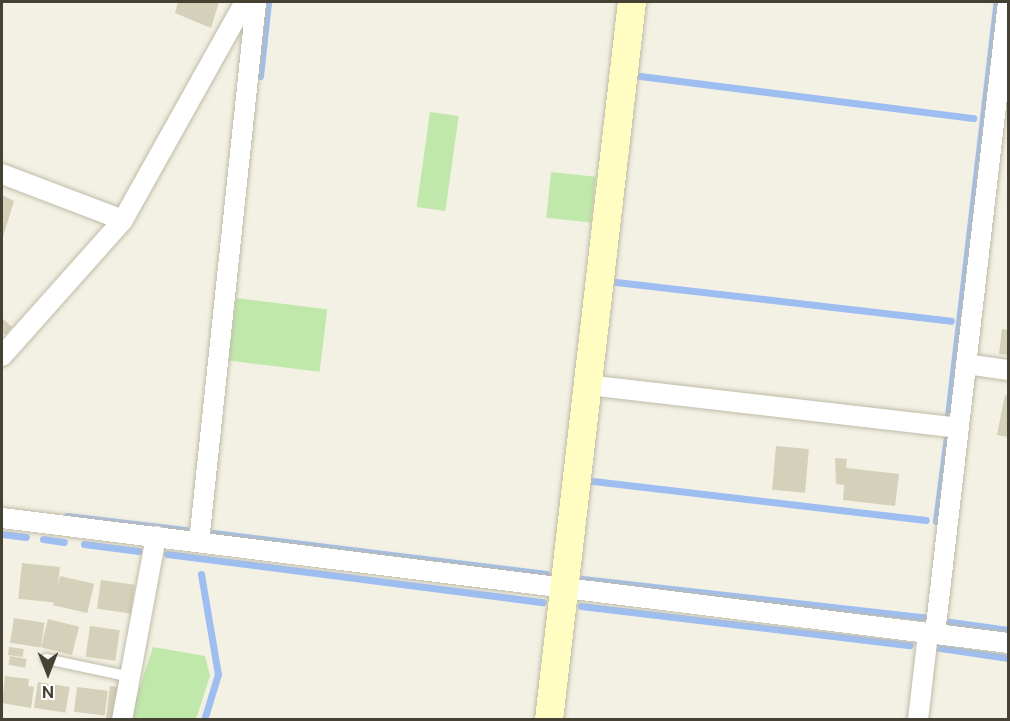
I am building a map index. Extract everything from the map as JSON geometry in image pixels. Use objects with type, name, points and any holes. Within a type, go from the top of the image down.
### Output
[{"type":"street","points":[[2,356],[123,220],[245,2]]},
{"type":"street","points":[[199,542],[256,2]]},
{"type":"street","points":[[549,720],[632,2]]},
{"type":"street","points":[[918,720],[958,428],[1008,2]]},
{"type":"street","points":[[2,174],[123,220]]},
{"type":"street","points":[[966,364],[1008,370]]},
{"type":"street","points":[[588,385],[958,428]]},
{"type":"street","points":[[2,518],[1008,643]]},
{"type":"street","points":[[123,720],[156,536]]},
{"type":"lane","points":[[45,659],[131,677]]},
{"type":"green space","points":[[430,112],[459,116],[445,211],[417,207]]},
{"type":"green space","points":[[551,172],[596,177],[591,222],[546,218]]},
{"type":"green space","points":[[236,298],[327,309],[320,372],[228,361]]},
{"type":"green space","points":[[153,647],[205,656],[210,676],[196,719],[129,720]]},
{"type":"building","points":[[178,2],[219,2],[211,28],[175,13]]},
{"type":"building","points":[[2,195],[14,201],[2,240]]},
{"type":"building","points":[[2,318],[12,327],[5,335],[2,332]]},
{"type":"building","points":[[1002,329],[1008,330],[1008,355],[999,354]]},
{"type":"building","points":[[1005,395],[1008,396],[1008,437],[997,435]]},
{"type":"building","points":[[776,446],[809,449],[805,493],[772,490]]},
{"type":"building","points":[[835,458],[847,459],[846,468],[899,474],[895,506],[843,500],[844,485],[836,484]]},
{"type":"building","points":[[22,563],[60,567],[56,603],[18,599]]},
{"type":"building","points":[[60,576],[94,584],[87,613],[53,605]]},
{"type":"building","points":[[101,580],[135,585],[131,613],[97,609]]},
{"type":"building","points":[[14,618],[45,623],[41,648],[10,643]]},
{"type":"building","points":[[48,619],[79,627],[72,655],[41,647]]},
{"type":"building","points":[[90,626],[120,630],[115,661],[86,657]]},
{"type":"building","points":[[9,647],[24,649],[23,657],[8,655]]},
{"type":"building","points":[[10,656],[27,659],[25,668],[8,665]]},
{"type":"building","points":[[5,676],[29,679],[28,686],[34,687],[31,708],[2,703]]},
{"type":"building","points":[[38,682],[70,687],[66,713],[34,708]]},
{"type":"building","points":[[110,686],[118,687],[114,720],[106,719]]},
{"type":"building","points":[[77,687],[108,691],[105,716],[74,712]]},
{"type":"waterway","points":[[260,76],[268,2]]},
{"type":"waterway","points":[[948,416],[997,2]]},
{"type":"waterway","points":[[640,76],[973,118]]},
{"type":"waterway","points":[[616,282],[951,321]]},
{"type":"waterway","points":[[936,521],[947,436]]},
{"type":"waterway","points":[[593,481],[926,520]]},
{"type":"waterway","points":[[67,516],[193,531]]},
{"type":"waterway","points":[[213,533],[546,574]]},
{"type":"waterway","points":[[2,534],[26,537]]},
{"type":"waterway","points":[[43,539],[64,542]]},
{"type":"waterway","points":[[84,544],[139,551]]},
{"type":"waterway","points":[[167,554],[543,602]]},
{"type":"waterway","points":[[201,574],[218,674],[204,720]]},
{"type":"waterway","points":[[582,579],[927,618]]},
{"type":"waterway","points":[[581,606],[910,645]]},
{"type":"waterway","points":[[943,621],[1008,630]]},
{"type":"waterway","points":[[934,647],[1008,658]]}]
